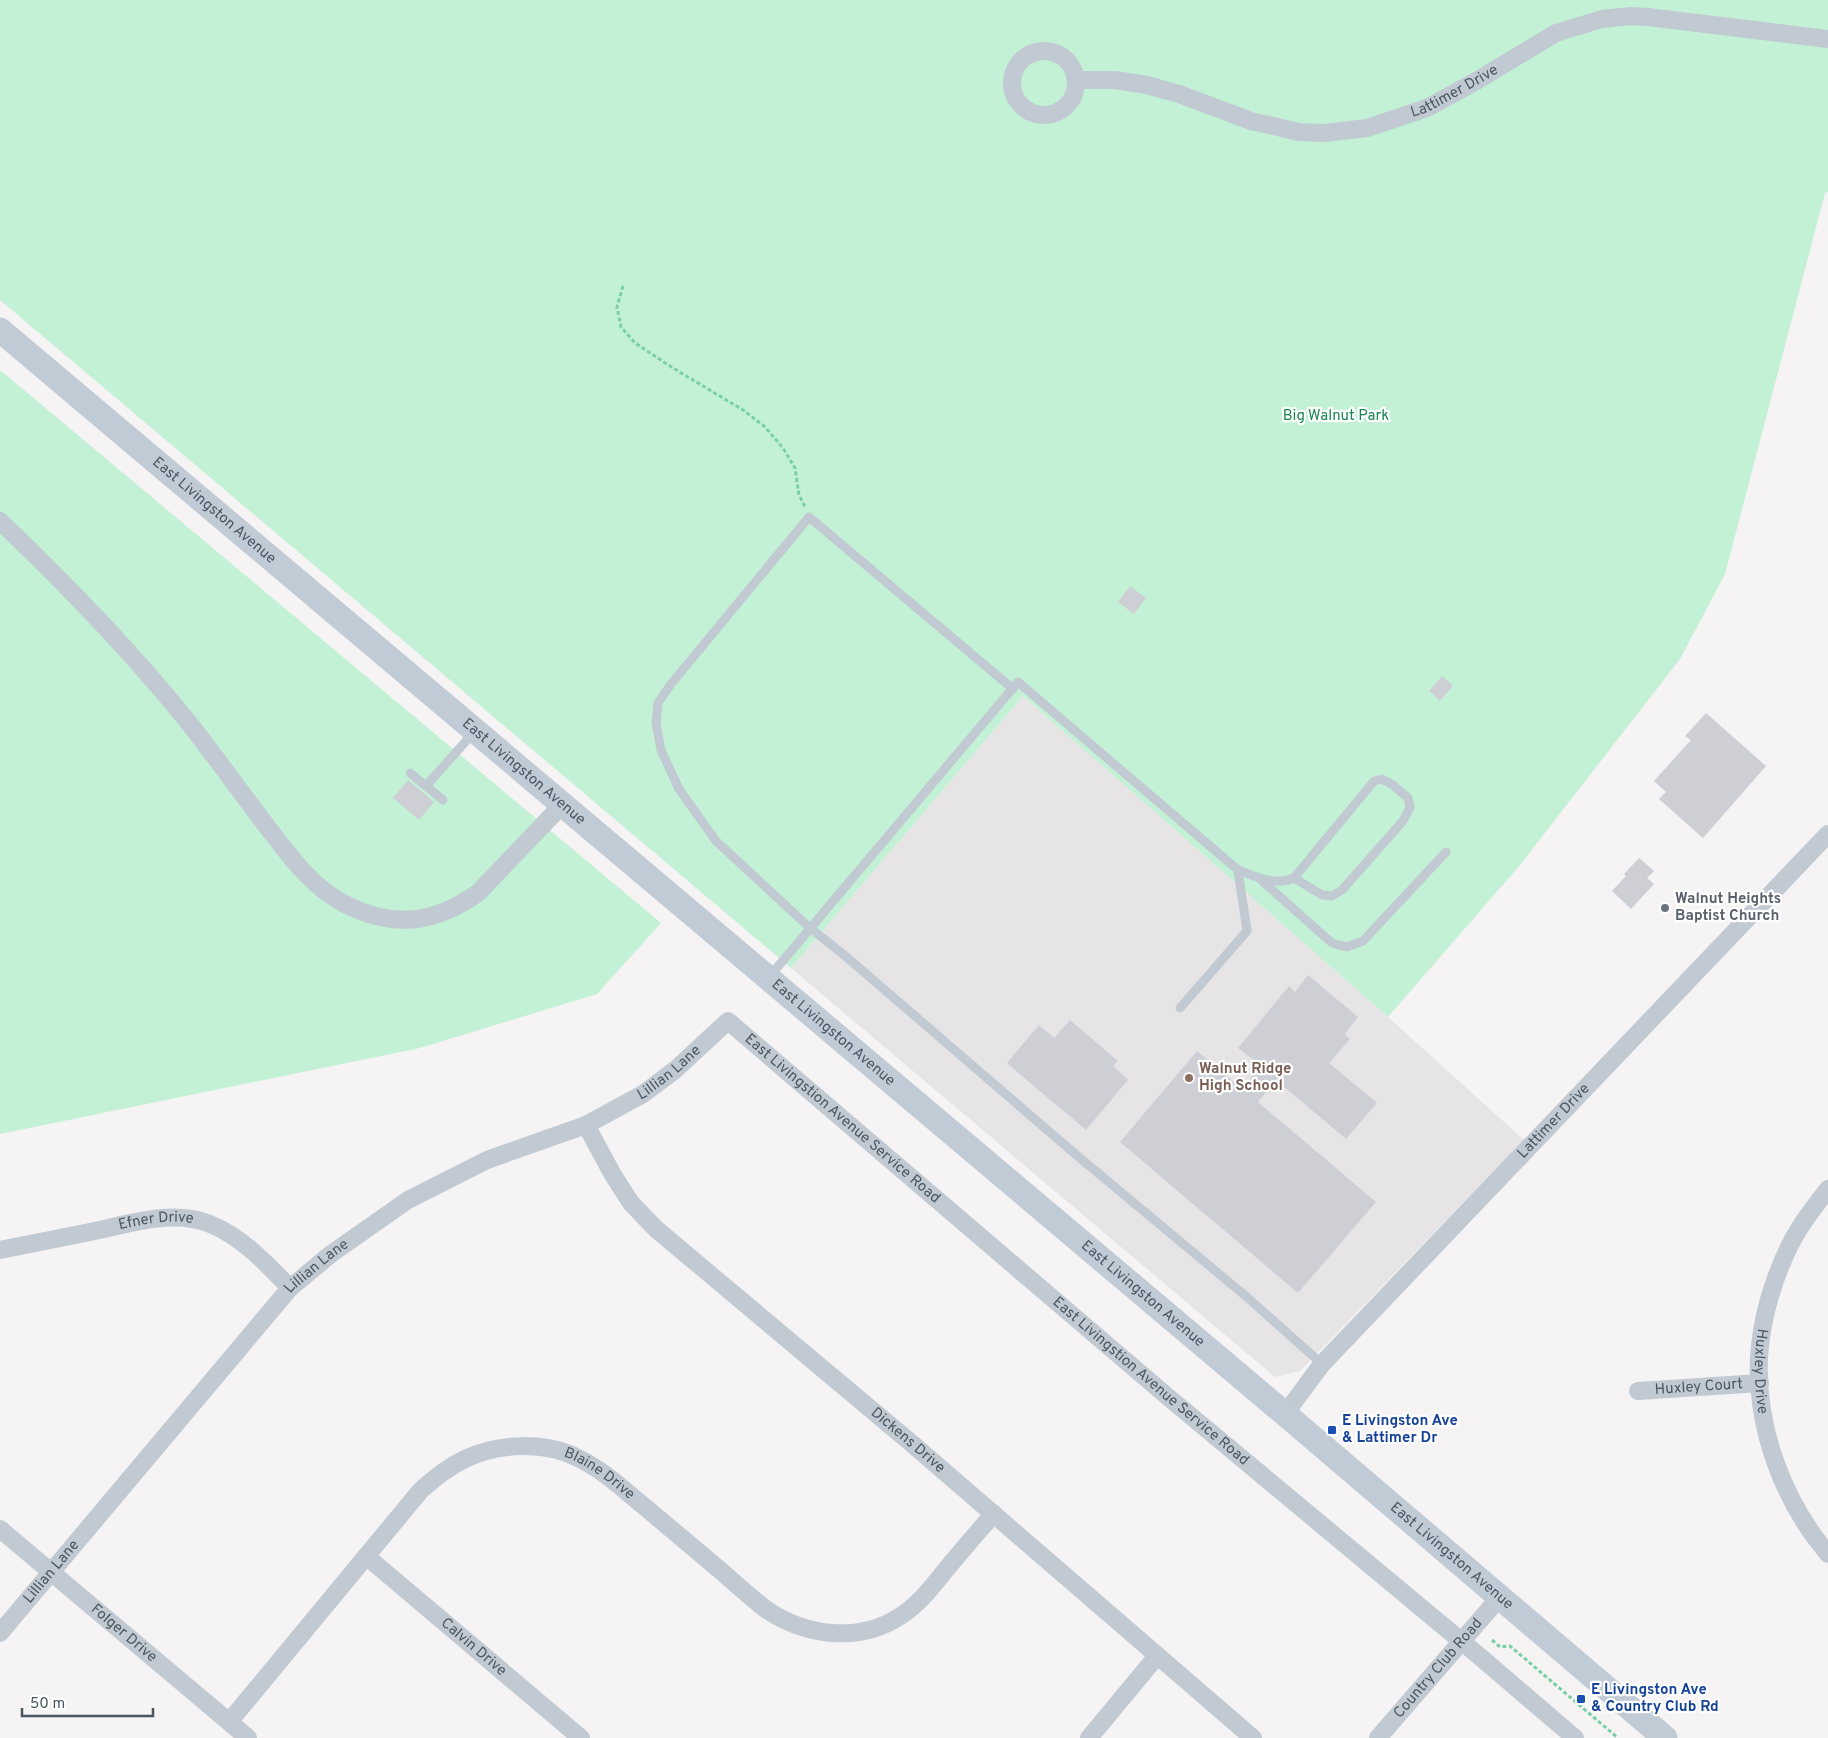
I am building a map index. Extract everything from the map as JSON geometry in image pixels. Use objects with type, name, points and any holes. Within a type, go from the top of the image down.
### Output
[{"type":"main road","name":"East Livingston Avenue","points":[[0,330],[1285,1414],[1498,1598],[1665,1738]]},
{"type":"street","name":"Lattimer Drive","points":[[1076,80],[1115,80],[1147,86],[1179,94],[1252,121],[1299,132],[1324,132],[1367,128],[1426,108],[1478,80],[1556,33],[1602,20],[1648,16],[1828,39]]},
{"type":"street","points":[[0,521],[47,566],[123,646],[189,723],[286,851],[322,889],[347,905],[372,915],[394,920],[432,917],[446,912],[463,904],[478,893],[563,804]]},
{"type":"street","name":"Lattimer Drive","points":[[1285,1414],[1322,1364],[1828,834]]},
{"type":"street","name":"Lillian Lane","points":[[0,1633],[290,1288],[331,1254],[408,1200],[487,1160],[586,1125],[643,1094],[675,1070],[728,1021]]},
{"type":"street","name":"East Livingstion Avenue Service Road","points":[[728,1021],[1168,1397],[1575,1738]]},
{"type":"street","name":"Dickens Drive","points":[[586,1125],[631,1203],[656,1229],[910,1442],[1253,1738]]},
{"type":"street","name":"Huxley Drive","points":[[1828,1189],[1800,1228],[1778,1273],[1766,1314],[1759,1357],[1764,1422],[1774,1459],[1786,1489],[1806,1524],[1828,1554]]},
{"type":"street","name":"Efner Drive","points":[[0,1250],[149,1219],[191,1219],[209,1224],[231,1235],[260,1257],[290,1288]]},
{"type":"street","name":"Huxley Court","points":[[1638,1391],[1760,1383]]},
{"type":"street","name":"Blaine Drive","points":[[229,1722],[421,1490],[441,1473],[464,1459],[485,1451],[508,1447],[532,1446],[554,1449],[578,1458],[616,1483],[766,1609],[798,1627],[833,1634],[853,1633],[885,1624],[898,1618],[913,1607],[994,1514]]},
{"type":"street","name":"Folger Drive","points":[[0,1529],[248,1738]]},
{"type":"street","name":"Calvin Drive","points":[[366,1556],[581,1738]]},
{"type":"street","name":"Country Club Road","points":[[1378,1738],[1498,1598]]},
{"type":"street","points":[[1089,1738],[1157,1656]]},
{"type":"lane","points":[[1013,689],[809,517],[658,702],[656,723],[661,750],[679,789],[716,841],[810,928],[843,954],[1074,1153],[1248,1298],[1322,1364]]},
{"type":"lane","points":[[768,978],[1018,682],[1238,870],[1272,882],[1284,882],[1294,878],[1374,781],[1382,779],[1393,785],[1408,798],[1410,807],[1402,821],[1342,890],[1332,896],[1322,895],[1294,878]]},
{"type":"lane","points":[[426,786],[475,730]]},
{"type":"lane","points":[[410,773],[443,800]]},
{"type":"lane","points":[[1259,878],[1332,943],[1347,947],[1363,941],[1446,852]]},
{"type":"lane","points":[[1180,1008],[1247,931],[1238,870]]},
{"type":"path","points":[[623,286],[617,307],[621,327],[635,343],[743,410],[764,426],[784,448],[795,468],[799,495],[809,517]]},
{"type":"path","points":[[1492,1640],[1500,1647],[1510,1646],[1618,1738]]},
{"type":"shaded area","name":"Walnut Ridge High School","points":[[1023,696],[1388,1017],[1524,1140],[1300,1371],[1275,1377],[791,968]]},
{"type":"green space","name":"Big Walnut Park","points":[[0,0],[1828,0],[1828,192],[1825,193],[1725,574],[1680,659],[1520,865],[1388,1017],[1023,696],[791,968],[0,300]]},
{"type":"green space","points":[[0,370],[661,923],[597,994],[420,1048],[0,1134]]},
{"type":"building","points":[[1130,586],[1146,598],[1134,614],[1118,602]]},
{"type":"building","points":[[1442,676],[1453,686],[1440,701],[1429,691]]},
{"type":"building","points":[[1706,713],[1766,766],[1703,838],[1659,799],[1666,792],[1654,781],[1691,740],[1685,736]]},
{"type":"building","points":[[408,780],[434,802],[419,820],[393,798]]},
{"type":"building","points":[[1639,858],[1654,871],[1647,878],[1654,884],[1631,909],[1612,891]]},
{"type":"building","points":[[1308,975],[1358,1017],[1345,1034],[1350,1039],[1329,1063],[1377,1103],[1346,1139],[1276,1080],[1258,1102],[1376,1202],[1298,1293],[1120,1142],[1197,1051],[1242,1089],[1261,1066],[1238,1048],[1289,986],[1295,992]]},
{"type":"building","points":[[1070,1020],[1118,1061],[1113,1066],[1128,1080],[1086,1130],[1007,1063],[1039,1025],[1054,1038]]},
{"type":"place","name":"Walnut Heights Baptist Church","points":[[1665,908]]},
{"type":"place","name":"Walnut Ridge High School","points":[[1189,1078]]},
{"type":"place","name":"E Livingston Ave & Lattimer Dr","points":[[1332,1430]]},
{"type":"place","name":"E Livingston Ave & Country Club Rd","points":[[1581,1699]]}]
